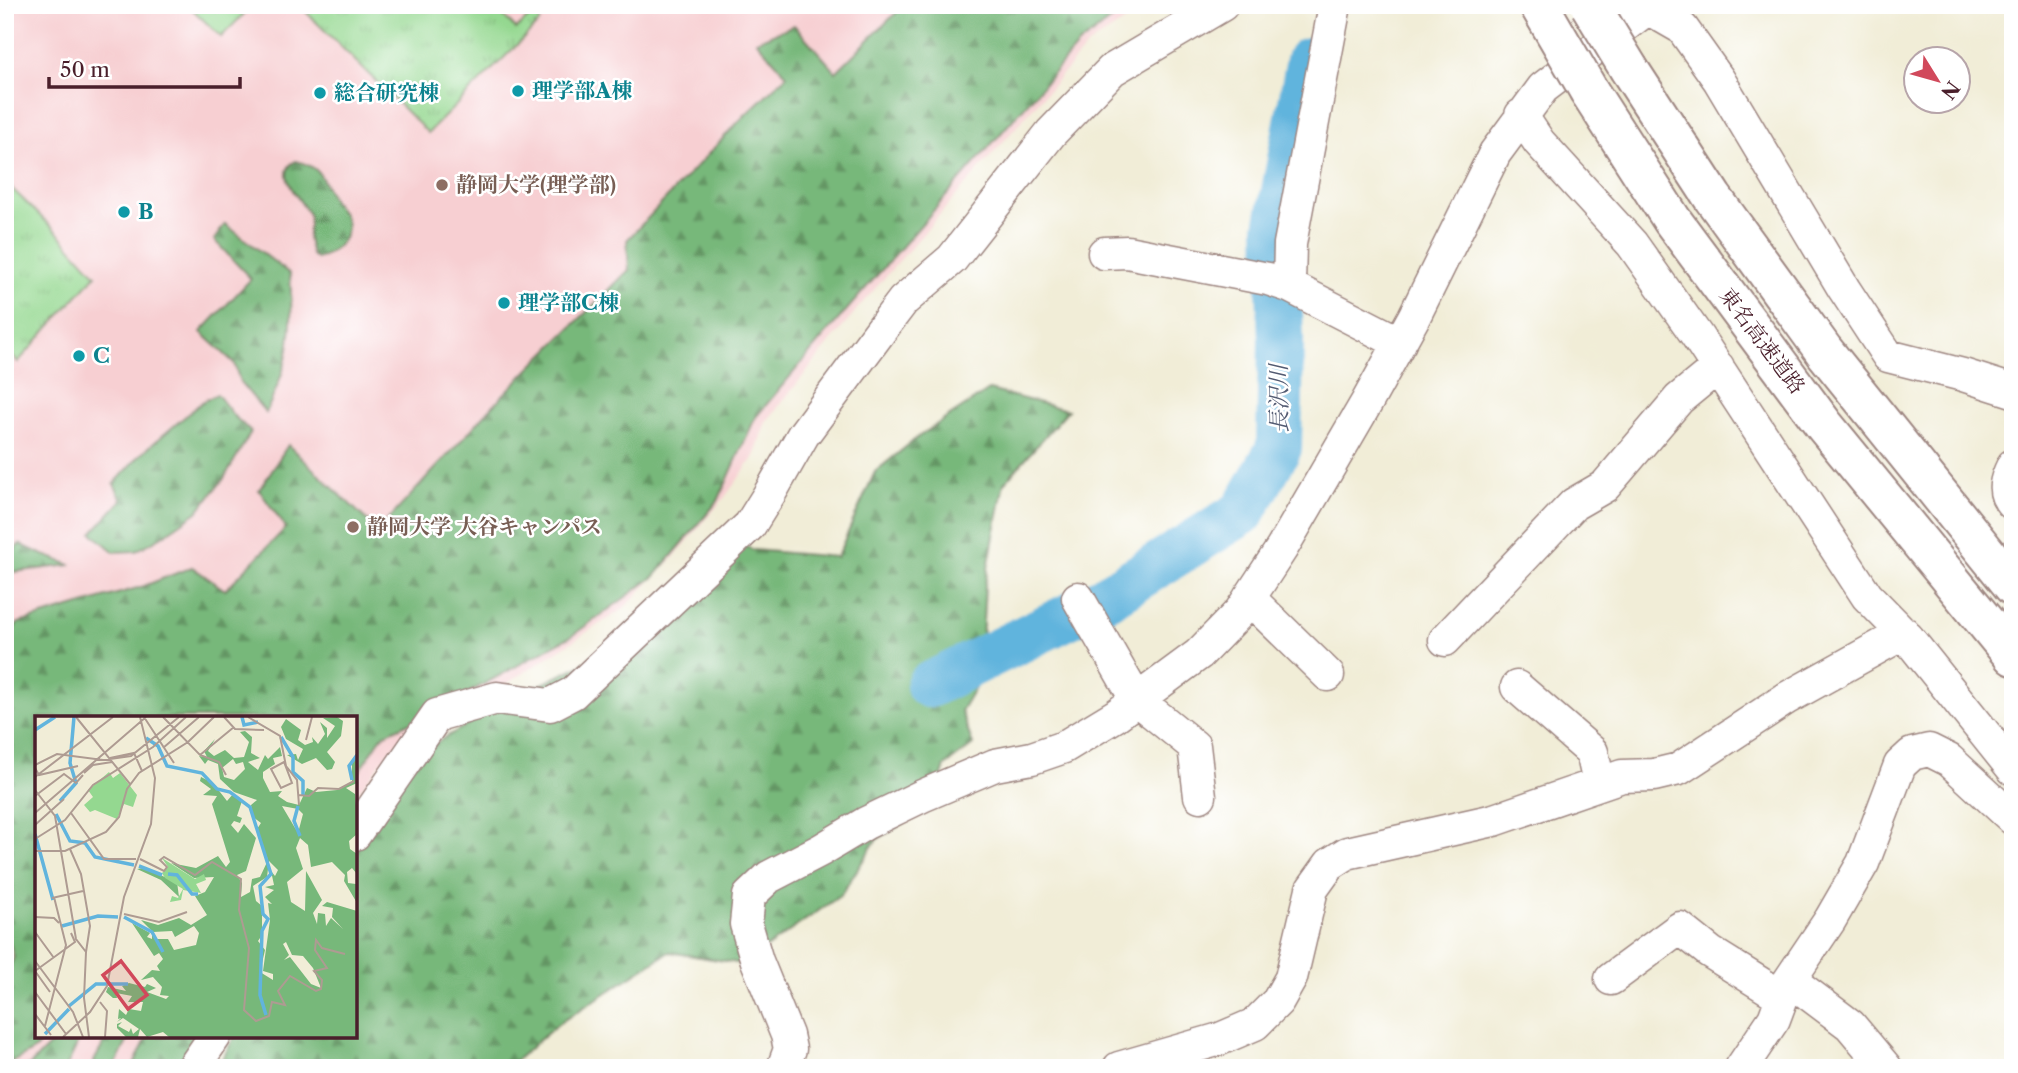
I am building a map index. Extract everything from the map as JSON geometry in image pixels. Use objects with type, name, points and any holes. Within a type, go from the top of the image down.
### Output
[{"type":"highway","name":"東名高速道路","points":[[1539,5],[1589,91],[1672,220],[1824,425],[2013,656]]},
{"type":"highway","name":"東名高速道路","points":[[1590,5],[1713,198],[1825,351],[2013,586]]},
{"type":"street","points":[[357,831],[436,715],[497,698],[550,705],[573,693],[750,525],[803,435],[903,302],[952,259],[1051,132],[1112,70],[1222,5]]},
{"type":"street","points":[[1282,284],[1335,5]]},
{"type":"street","points":[[783,1068],[790,1049],[788,1035],[757,961],[746,924],[749,896],[769,877],[866,823],[995,765],[1032,758],[1064,747],[1115,716],[1199,654],[1240,611],[1288,537],[1400,343],[1495,153],[1521,115],[1543,88],[1649,7],[1682,28],[1719,80],[1844,289],[1888,356],[2013,391]]},
{"type":"street","points":[[1521,115],[1539,142],[1632,244],[1718,368],[1867,596],[1904,633],[2013,769]]},
{"type":"street","points":[[1104,253],[1127,252],[1282,284],[1400,343]]},
{"type":"street","points":[[1445,640],[1574,504],[1605,486],[1679,398],[1718,368]]},
{"type":"street","points":[[2013,465],[2005,480],[2007,498],[2013,504]]},
{"type":"street","points":[[1249,598],[1328,675]]},
{"type":"street","points":[[1084,607],[1136,699],[1194,746],[1200,796]]},
{"type":"street","points":[[1119,1068],[1220,1039],[1255,1024],[1278,1001],[1291,978],[1312,889],[1330,864],[1346,853],[1494,820],[1622,776],[1654,775],[1679,769],[1787,698],[1904,633]]},
{"type":"street","points":[[1517,687],[1592,752],[1599,783]]},
{"type":"street","points":[[1741,1068],[1774,1019],[1786,988],[1863,863],[1900,765],[1912,754],[1929,750],[1949,760],[2013,819]]},
{"type":"street","points":[[1611,979],[1680,928],[1710,952],[1786,988],[1850,1025],[1886,1068]]},
{"type":"street","points":[[193,1068],[214,1038]]},
{"type":"shaded area","name":"静岡大学 大谷キャンパス","points":[[5,5],[1141,5],[1142,10],[1088,45],[859,307],[766,422],[754,457],[725,497],[674,557],[623,609],[500,688],[424,726],[393,747],[357,794],[357,716],[35,716],[35,1038],[193,1038],[173,1068],[5,1068]]},
{"type":"green space","points":[[188,5],[253,5],[221,37]]},
{"type":"green space","points":[[299,5],[493,5],[516,29],[536,11],[540,22],[428,133]]},
{"type":"green space","points":[[904,5],[1130,5],[1077,46],[755,418],[718,501],[655,576],[573,635],[437,710],[383,735],[357,775],[357,716],[35,716],[35,1038],[45,1038],[34,1050],[5,1066],[5,978],[14,957],[5,928],[5,636],[19,623],[144,586],[192,567],[225,590],[286,528],[259,490],[288,445],[378,531],[504,394],[629,270],[627,240],[745,115],[787,75],[756,41],[794,25],[836,72]]},
{"type":"green space","points":[[296,161],[317,171],[344,215],[347,225],[340,243],[317,259],[312,255],[308,238],[309,215],[288,180],[289,166]]},
{"type":"green space","points":[[6,183],[58,233],[96,275],[18,362],[5,349]]},
{"type":"green space","points":[[225,224],[290,274],[289,344],[282,373],[266,413],[240,382],[234,363],[201,332],[251,279],[214,240]]},
{"type":"green space","points":[[989,390],[1068,410],[1004,483],[985,584],[980,679],[961,711],[973,745],[945,766],[934,804],[876,840],[841,895],[743,964],[669,952],[558,1024],[507,1068],[217,1068],[234,1038],[357,1038],[357,849],[392,791],[422,751],[510,700],[587,662],[732,538],[753,550],[837,557],[875,472],[918,437]]},
{"type":"green space","points":[[217,394],[251,432],[223,480],[197,512],[161,537],[136,551],[114,552],[92,533],[122,500],[114,484],[141,454],[202,402]]},
{"type":"green space","points":[[20,544],[71,565],[5,573],[5,557]]},
{"type":"green space","points":[[57,1038],[80,1038],[66,1068],[27,1068]]},
{"type":"green space","points":[[107,1038],[129,1038],[114,1068],[95,1068],[94,1061]]},
{"type":"green space","points":[[148,1038],[199,1038],[178,1068],[132,1068]]},
{"type":"waterway","name":"長沢川","points":[[929,685],[1102,600],[1243,512],[1279,448],[1281,340],[1277,228],[1309,60]]},
{"type":"place","name":"理学部A棟","points":[[518,91]]},
{"type":"place","name":"総合研究棟","points":[[320,93]]},
{"type":"place","name":"静岡大学(理学部)","points":[[442,185]]},
{"type":"place","name":"B","points":[[124,212]]},
{"type":"place","name":"理学部C棟","points":[[504,303]]},
{"type":"place","name":"C","points":[[79,356]]},
{"type":"place","name":"静岡大学 大谷キャンパス","points":[[353,527]]}]
